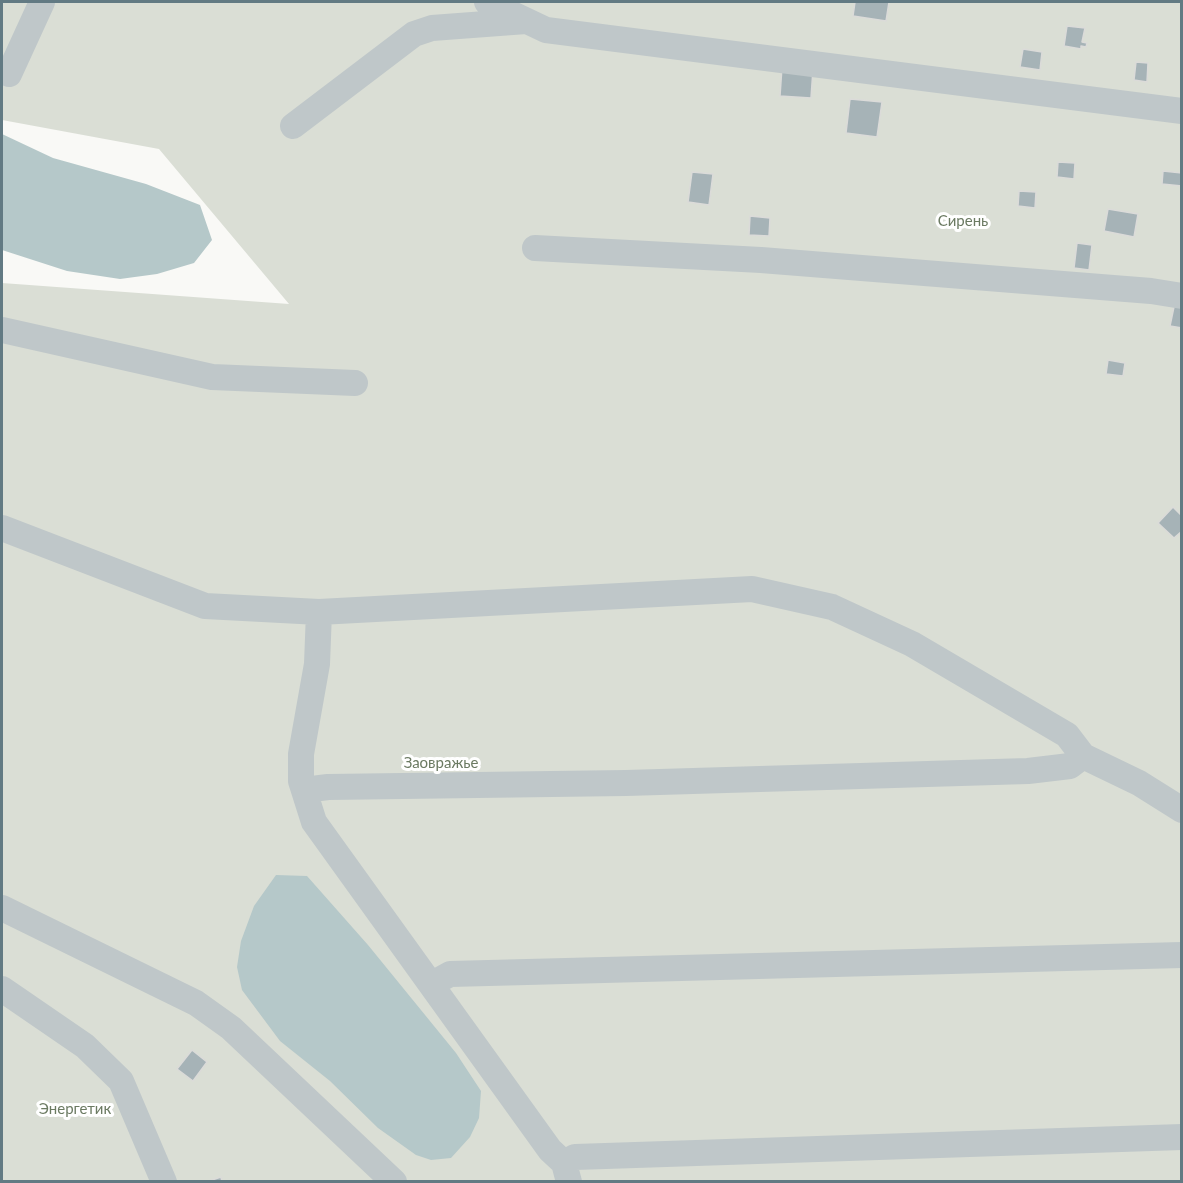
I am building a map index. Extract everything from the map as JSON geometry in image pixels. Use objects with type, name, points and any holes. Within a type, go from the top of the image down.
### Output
[{"type":"lane","points":[[9,74],[42,2]]},
{"type":"lane","points":[[487,2],[546,30],[1182,111]]},
{"type":"lane","points":[[293,126],[414,34],[432,28],[527,21]]},
{"type":"lane","points":[[535,248],[761,260],[1151,291],[1182,296]]},
{"type":"lane","points":[[2,330],[212,377],[355,382]]},
{"type":"lane","points":[[2,528],[205,606],[320,612],[752,589],[832,607],[912,644],[1067,735],[1083,756],[1139,783],[1182,810]]},
{"type":"lane","points":[[320,612],[317,664],[301,754],[301,781],[314,822],[566,1172],[575,1156],[1182,1137]]},
{"type":"lane","points":[[304,790],[328,787],[626,783],[1028,771],[1070,766],[1083,756]]},
{"type":"lane","points":[[2,908],[204,1009],[231,1028],[394,1182]]},
{"type":"lane","points":[[432,984],[450,974],[1182,955]]},
{"type":"lane","points":[[2,988],[85,1046],[121,1081],[164,1182]]},
{"type":"green space","name":"Заовражье","points":[[2,2],[1181,2],[1181,1181],[2,1181],[2,283],[289,304],[159,149],[2,120]]},
{"type":"shaded area","points":[[2,134],[53,158],[146,184],[200,205],[212,240],[194,263],[157,274],[120,279],[67,271],[2,250]]},
{"type":"shaded area","points":[[276,875],[307,876],[368,945],[456,1053],[481,1091],[479,1118],[470,1137],[451,1158],[431,1160],[416,1155],[378,1128],[330,1081],[280,1041],[242,990],[237,967],[241,941],[254,906]]},
{"type":"building","points":[[855,2],[889,2],[886,21],[853,16]]},
{"type":"building","points":[[1067,26],[1085,28],[1082,42],[1087,43],[1086,47],[1081,46],[1081,49],[1064,46]]},
{"type":"building","points":[[1023,49],[1042,52],[1040,70],[1020,67]]},
{"type":"building","points":[[1136,62],[1148,63],[1147,82],[1134,80]]},
{"type":"building","points":[[782,67],[813,69],[811,98],[780,96]]},
{"type":"building","points":[[850,99],[882,102],[877,137],[846,133]]},
{"type":"building","points":[[1058,162],[1075,163],[1074,179],[1057,177]]},
{"type":"building","points":[[1163,171],[1182,173],[1182,186],[1162,184]]},
{"type":"building","points":[[692,172],[713,174],[709,205],[688,202]]},
{"type":"building","points":[[1019,191],[1036,192],[1035,208],[1018,206]]},
{"type":"building","points":[[1108,209],[1138,214],[1134,237],[1104,231]]},
{"type":"building","points":[[750,216],[770,218],[769,236],[749,235]]},
{"type":"building","points":[[1077,243],[1092,245],[1089,270],[1074,268]]},
{"type":"building","points":[[1175,302],[1182,303],[1182,328],[1170,326]]},
{"type":"building","points":[[1108,360],[1125,363],[1123,376],[1106,374]]},
{"type":"building","points":[[1173,507],[1182,516],[1182,531],[1174,538],[1158,523]]},
{"type":"building","points":[[192,1050],[207,1062],[193,1081],[177,1069]]},
{"type":"building","points":[[221,1177],[222,1182],[206,1182]]},
{"type":"park label","name":"Сирень","points":[[963,221]]},
{"type":"park label","name":"Энергетик","points":[[75,1109]]}]
